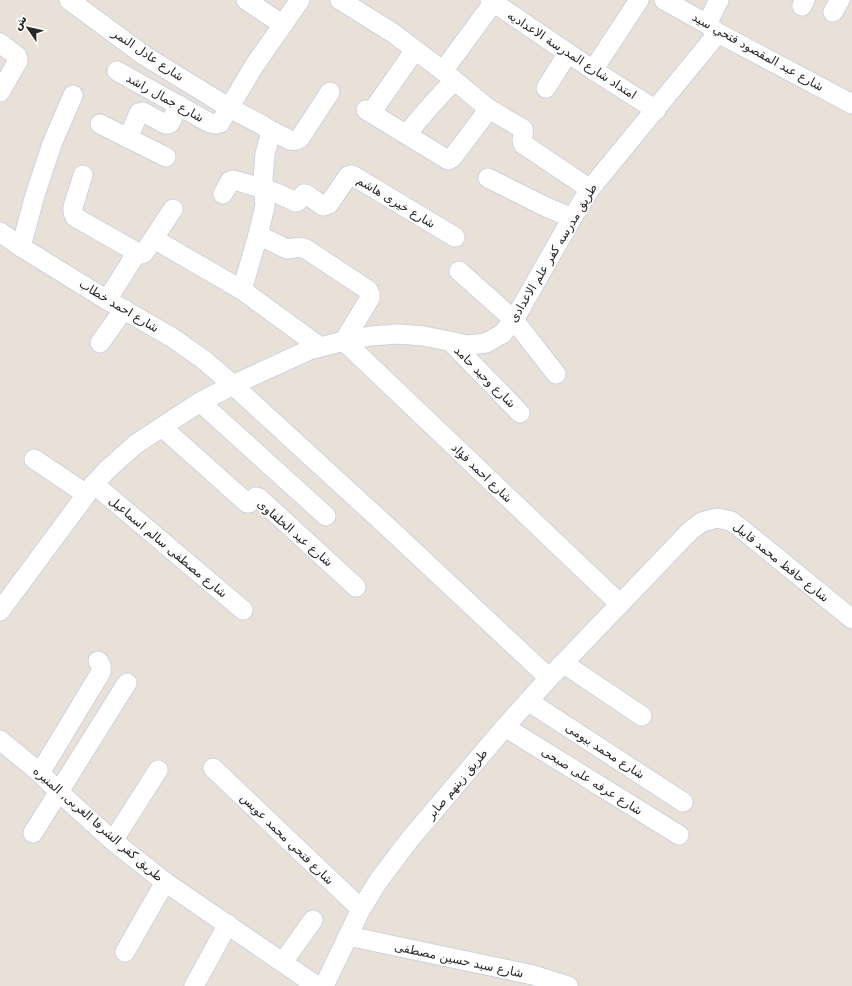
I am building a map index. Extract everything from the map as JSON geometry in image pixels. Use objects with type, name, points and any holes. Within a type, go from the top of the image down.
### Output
[{"type":"street","name":"شارع عادل النمر","points":[[69,0],[145,56],[228,107],[290,140],[294,141],[300,138],[330,92]]},
{"type":"street","points":[[246,0],[283,25]]},
{"type":"street","points":[[228,107],[254,66],[300,0]]},
{"type":"street","points":[[340,0],[393,33],[489,109],[523,129],[524,134],[521,141],[523,144],[590,189]]},
{"type":"street","points":[[593,70],[639,0]]},
{"type":"street","name":"شارع عبد المقصود فتحي سيد","points":[[664,0],[713,29],[852,104]]},
{"type":"street","name":"طريق مدرسه كفر علم الاعدادى","points":[[0,611],[90,489],[108,469],[136,444],[200,402],[309,350],[344,341],[371,336],[398,334],[424,336],[468,346],[486,342],[502,334],[514,320],[590,189],[656,110],[713,29],[719,0]]},
{"type":"street","points":[[407,134],[437,98],[491,2]]},
{"type":"street","name":"امتداد شارع المدرسة الاعداديه","points":[[491,2],[656,110]]},
{"type":"street","points":[[0,43],[17,56],[18,61],[0,92]]},
{"type":"street","points":[[415,50],[368,112],[407,134],[448,160],[452,158],[489,109]]},
{"type":"street","points":[[546,88],[568,53]]},
{"type":"street","name":"شارع جمال راشد","points":[[117,71],[210,123],[215,124],[220,122],[223,119],[228,107]]},
{"type":"street","points":[[21,247],[35,195],[52,144],[73,95]]},
{"type":"street","points":[[128,138],[141,112],[165,124],[168,124],[179,106]]},
{"type":"street","points":[[100,124],[166,157]]},
{"type":"street","points":[[242,290],[265,206],[263,178],[265,154],[270,135],[268,129]]},
{"type":"street","points":[[83,175],[73,207],[75,217],[138,253],[144,253],[173,209]]},
{"type":"street","name":"شارع خيرى هاشم","points":[[264,189],[296,202],[306,194],[323,206],[329,204],[348,176],[352,175],[454,237]]},
{"type":"street","points":[[488,178],[544,206],[572,218]]},
{"type":"street","points":[[223,194],[230,182],[234,180],[264,189]]},
{"type":"street","name":"شارع احمد خطاب","points":[[0,232],[21,247],[107,300],[173,338],[204,360],[392,530],[549,678]]},
{"type":"street","points":[[258,235],[286,249],[297,247],[306,249],[368,290],[370,298],[344,341]]},
{"type":"street","points":[[154,239],[242,290],[320,347]]},
{"type":"street","points":[[107,300],[138,253]]},
{"type":"street","points":[[458,271],[514,320],[556,374]]},
{"type":"street","points":[[100,343],[124,309]]},
{"type":"street","name":"شارع احمد فؤاد","points":[[344,341],[620,604]]},
{"type":"street","name":"شارع وحيد حامد","points":[[451,342],[520,413]]},
{"type":"street","points":[[200,402],[326,516]]},
{"type":"street","name":"شارع عيد الخلفاوى","points":[[162,427],[247,503],[256,497],[259,498],[356,587]]},
{"type":"street","name":"شارع مصطفى سالم اسماعيل","points":[[34,459],[90,489],[242,610]]},
{"type":"street","name":"شارع حافظ محمد قابيل","points":[[620,604],[690,531],[702,522],[717,518],[731,521],[852,619]]},
{"type":"street","name":"طريق زينهم صابر","points":[[324,986],[361,909],[379,880],[410,839],[528,701],[620,604]]},
{"type":"street","points":[[40,773],[101,672],[101,664],[98,661]]},
{"type":"street","points":[[563,663],[642,716]]},
{"type":"street","points":[[33,833],[127,683]]},
{"type":"street","name":"شارع محمد بيومى","points":[[528,701],[683,802]]},
{"type":"street","name":"شارع عرفه على صبحى","points":[[505,727],[679,835]]},
{"type":"street","name":"طريق كفر الشرفا الغربى, المنيره","points":[[0,740],[40,773],[59,792],[114,840],[165,882],[317,986]]},
{"type":"street","name":"شارع فتحي محمد عويس","points":[[213,768],[361,909]]},
{"type":"street","points":[[114,840],[158,770]]},
{"type":"street","points":[[125,952],[165,882]]},
{"type":"street","points":[[283,962],[313,920]]},
{"type":"street","points":[[194,986],[228,924]]},
{"type":"street","name":"شارع سيد حسين مصطفى","points":[[348,936],[534,976],[568,986]]}]
